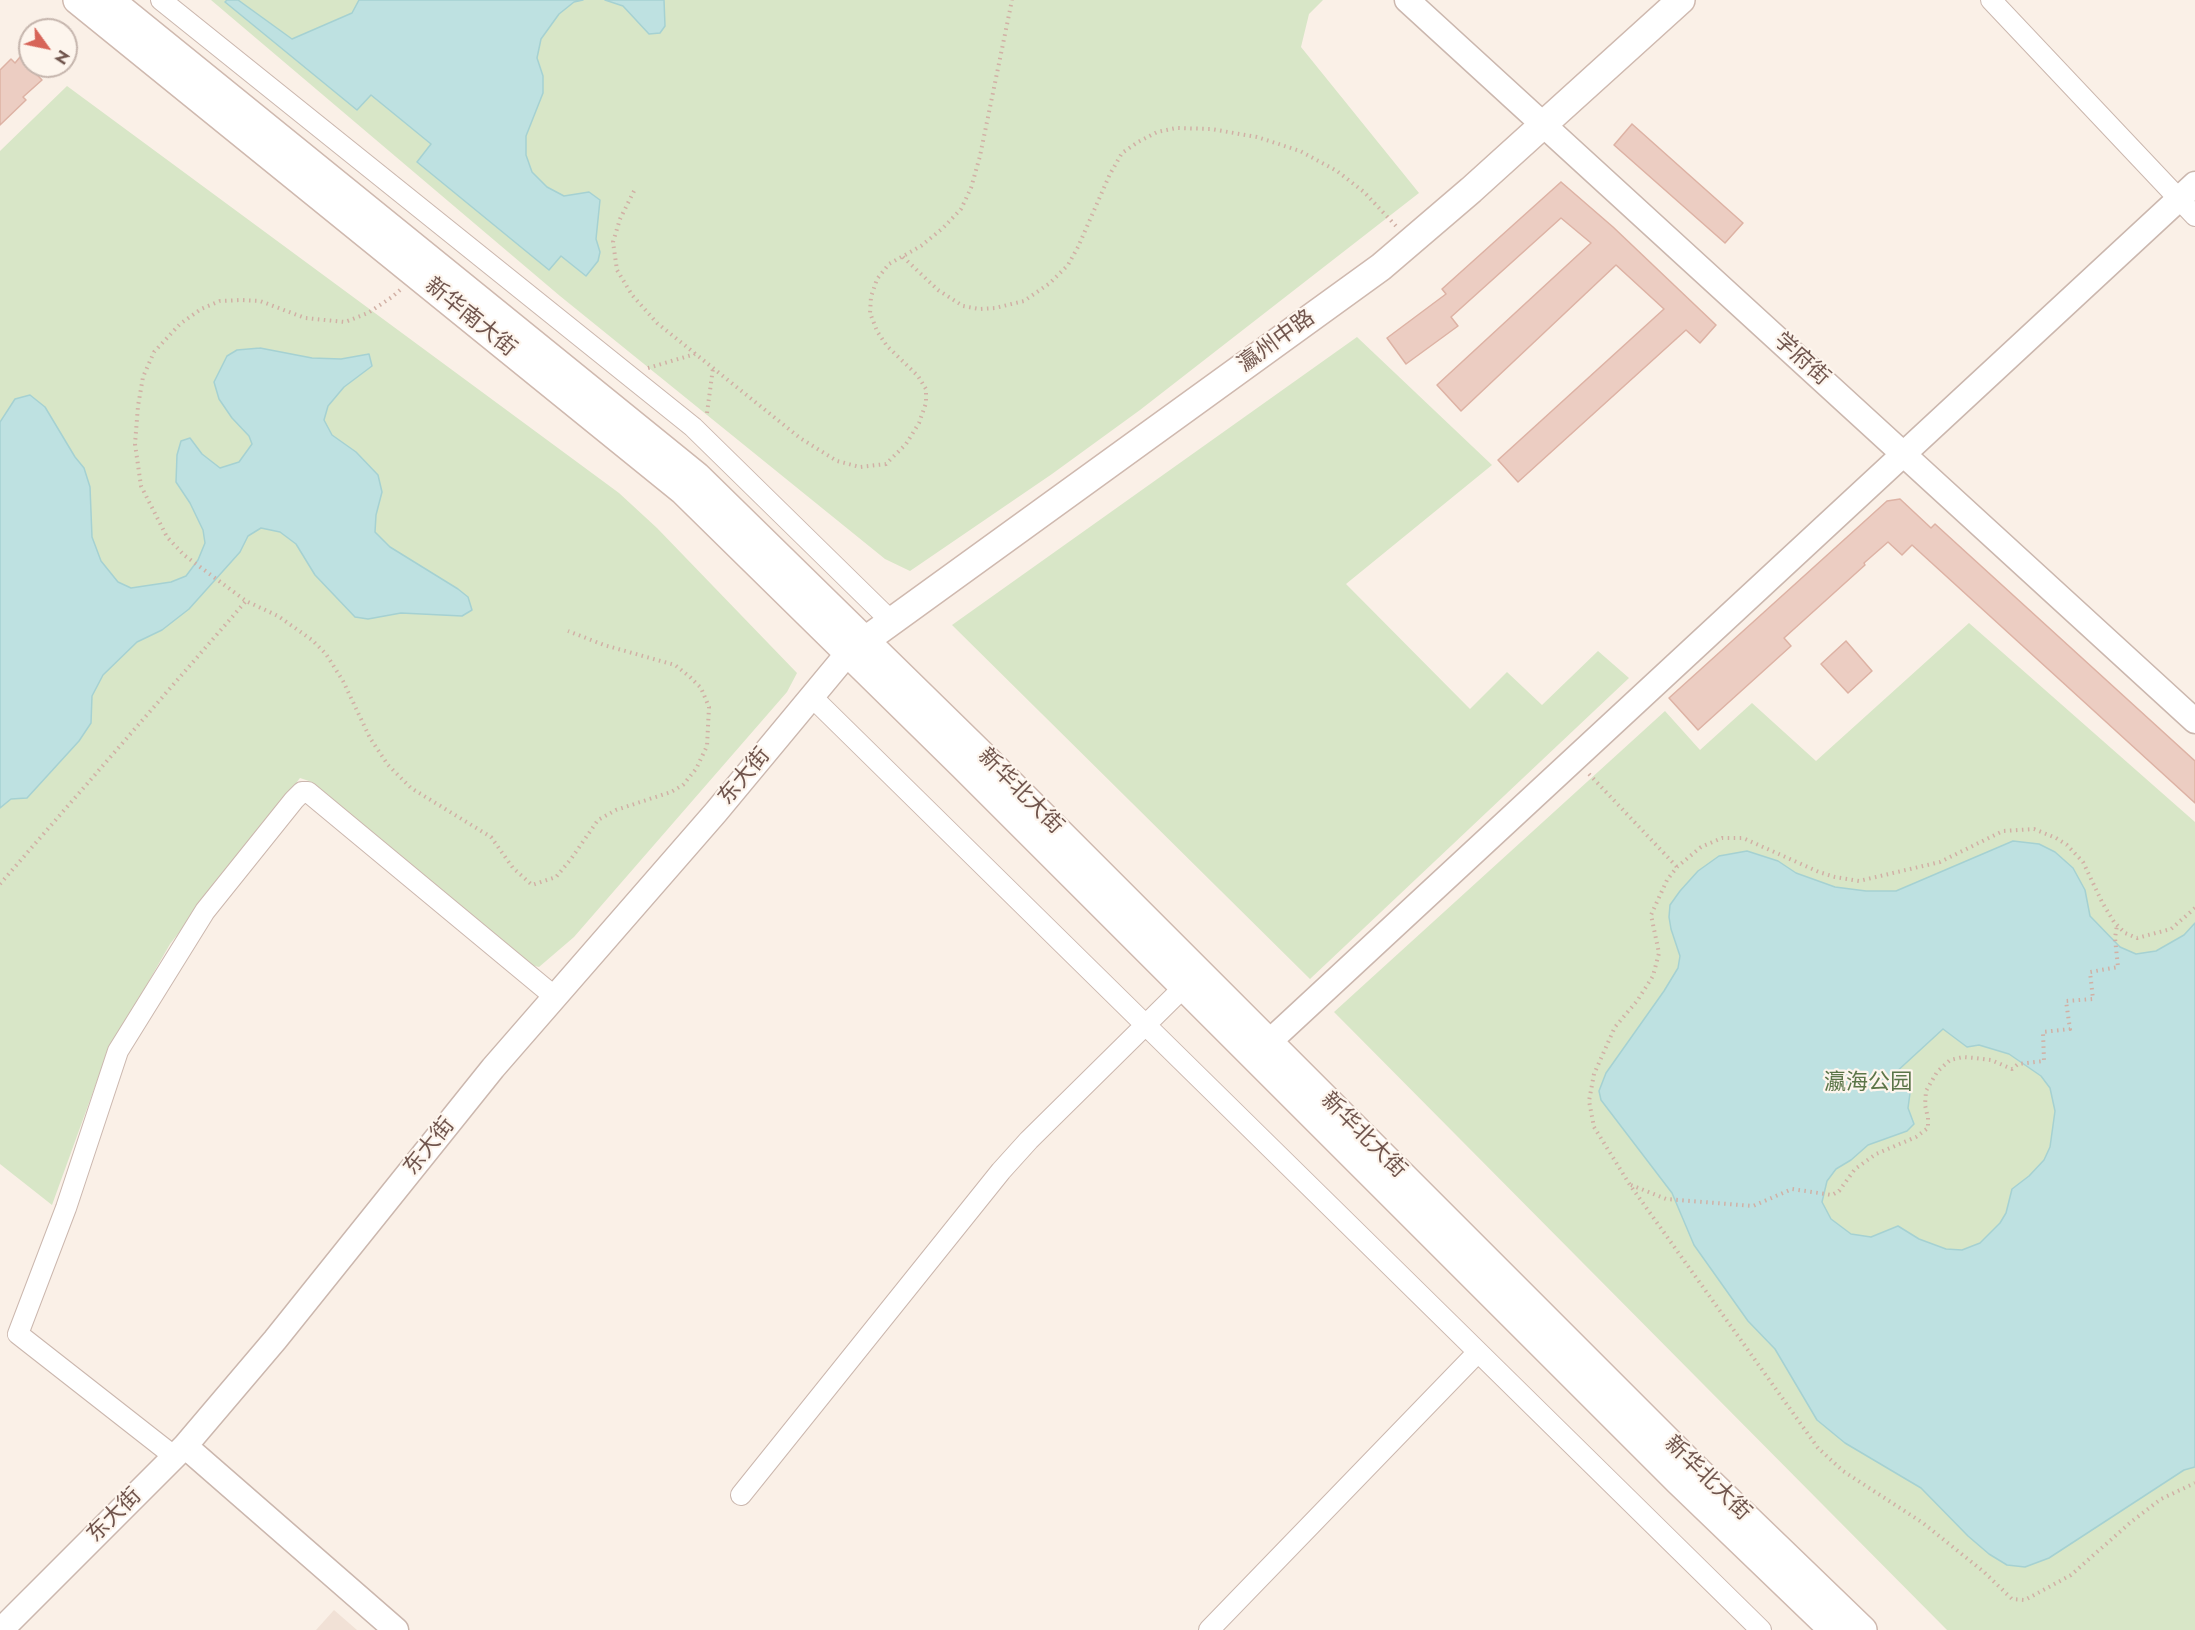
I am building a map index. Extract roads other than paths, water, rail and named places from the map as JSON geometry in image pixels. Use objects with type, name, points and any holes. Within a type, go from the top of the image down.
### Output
[{"type":"main road","name":"新华南大街","points":[[77,0],[683,491],[857,646]]},
{"type":"main road","name":"新华南大街","points":[[110,0],[697,476],[857,646]]},
{"type":"main road","name":"瀛州中路","points":[[857,646],[1381,267],[1681,0]]},
{"type":"main road","name":"新华北大街","points":[[857,646],[1184,987],[1679,1482],[1833,1630]]},
{"type":"main road","name":"新华北大街","points":[[857,646],[1269,1042],[1694,1467],[1863,1630]]},
{"type":"street","points":[[161,0],[704,438],[891,621]]},
{"type":"street","name":"学府街","points":[[1407,0],[2195,720]]},
{"type":"street","points":[[1269,1042],[1904,455],[2190,200],[1992,0]]},
{"type":"street","name":"东大街","points":[[1,1630],[180,1451],[274,1340],[493,1068],[857,646]]},
{"type":"street","points":[[812,697],[1761,1630]]},
{"type":"street","points":[[396,1630],[180,1451],[18,1334],[66,1208],[118,1051],[204,911],[302,792],[308,792],[555,997]]},
{"type":"street","points":[[741,1496],[1001,1171],[1029,1140],[1184,987]]},
{"type":"street","points":[[1209,1630],[1478,1352]]},
{"type":"water","points":[[238,0],[292,39],[352,13],[359,0],[583,0],[574,2],[559,14],[541,39],[537,58],[543,76],[543,93],[526,136],[526,155],[532,172],[547,187],[564,196],[589,192],[600,200],[596,239],[600,252],[598,261],[586,276],[561,256],[549,270],[417,162],[431,144],[371,95],[357,110],[225,2]]},
{"type":"water","points":[[605,0],[664,0],[665,26],[660,33],[649,34],[623,6]]},
{"type":"water","points":[[260,348],[312,358],[341,359],[369,354],[372,366],[344,387],[328,406],[324,420],[332,435],[356,452],[378,475],[382,492],[376,515],[375,532],[390,547],[468,597],[472,610],[462,616],[401,613],[368,619],[355,617],[315,575],[296,544],[280,532],[261,528],[248,536],[240,552],[189,609],[162,630],[137,642],[103,675],[92,696],[91,723],[79,741],[27,798],[11,799],[0,808],[0,422],[15,399],[30,395],[45,407],[84,468],[90,487],[92,537],[101,561],[118,582],[131,588],[171,582],[186,576],[198,560],[205,543],[203,530],[190,503],[176,482],[177,455],[181,441],[190,438],[202,454],[220,468],[239,462],[252,444],[249,436],[232,418],[219,399],[214,382],[227,356],[237,350]]},
{"type":"water","points":[[2013,841],[2039,844],[2055,852],[2073,868],[2085,890],[2090,916],[2120,947],[2136,954],[2156,951],[2184,935],[2195,923],[2195,1467],[2184,1470],[2049,1558],[2025,1567],[2007,1565],[1989,1554],[1921,1488],[1845,1443],[1817,1420],[1775,1349],[1748,1321],[1694,1245],[1672,1193],[1601,1100],[1599,1091],[1606,1073],[1678,968],[1680,956],[1671,929],[1670,905],[1698,871],[1719,856],[1747,851],[1778,861],[1796,873],[1835,887],[1866,891],[1896,891]],"holes":[[[1943,1029],[1967,1047],[1979,1045],[2009,1054],[2041,1076],[2050,1088],[2055,1111],[2050,1147],[2044,1160],[2012,1189],[2006,1213],[2000,1223],[1980,1243],[1962,1250],[1946,1249],[1919,1239],[1898,1226],[1871,1237],[1851,1234],[1831,1219],[1822,1202],[1827,1181],[1836,1169],[1868,1145],[1907,1131],[1914,1124],[1908,1108],[1910,1093],[1899,1083],[1894,1074]]]},
{"type":"park label","name":"瀛海公园","points":[[1868,1084]]}]
